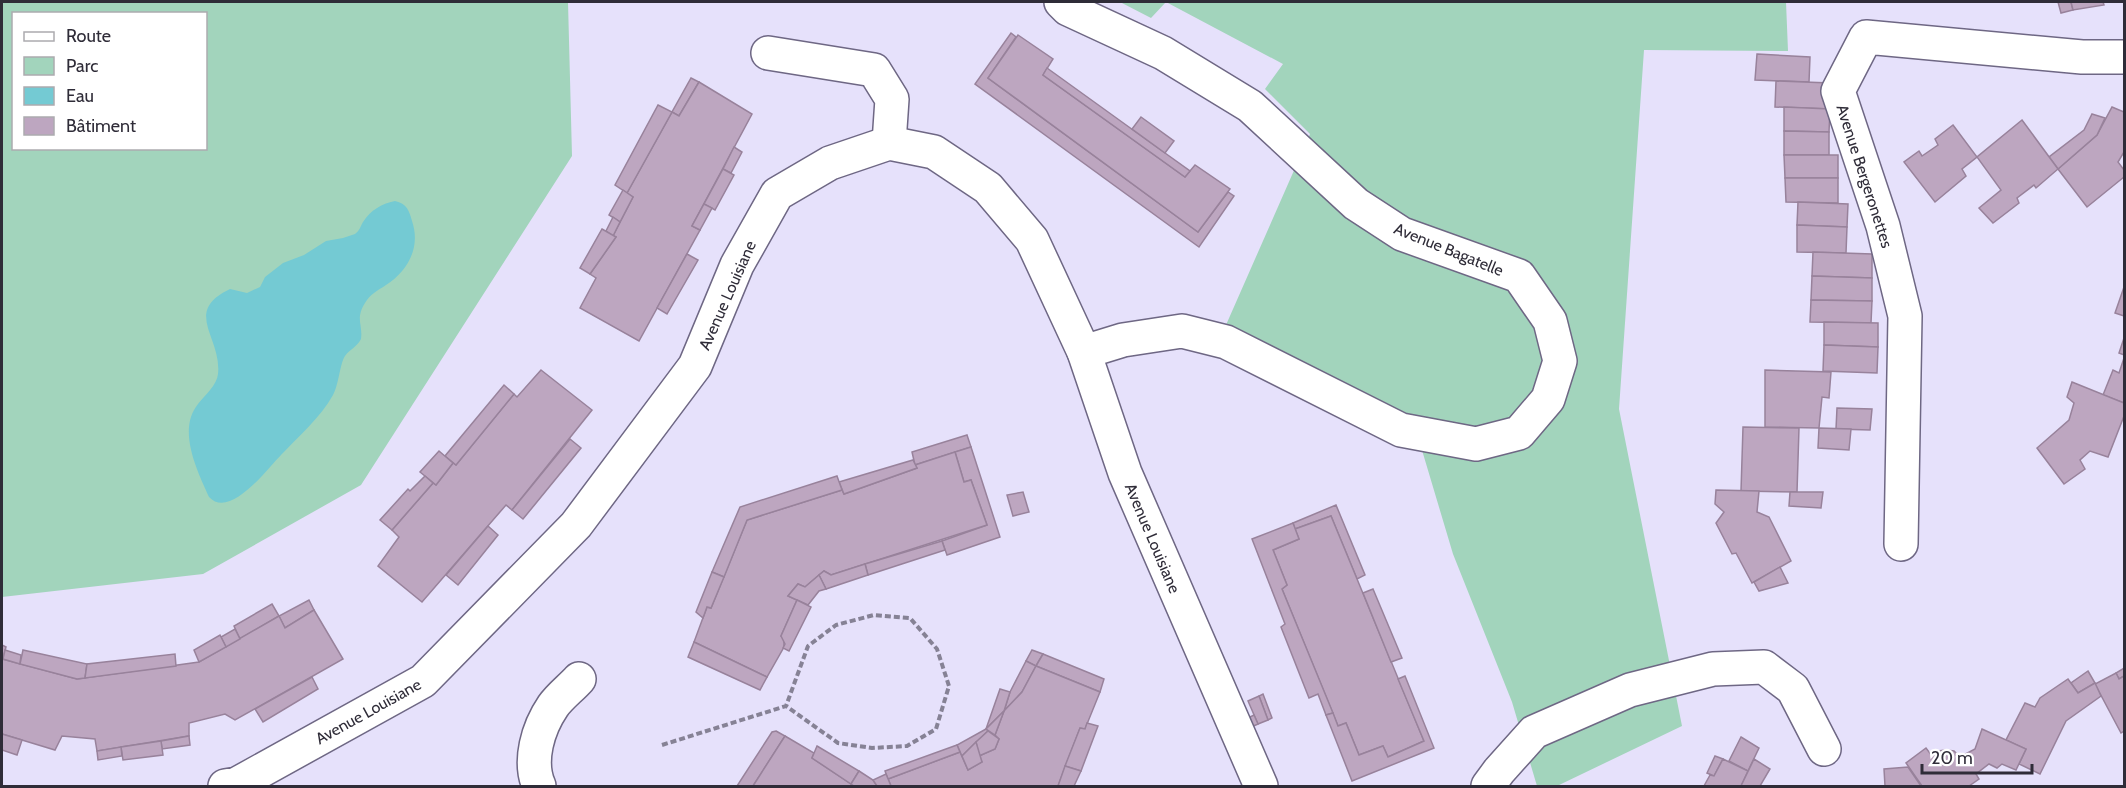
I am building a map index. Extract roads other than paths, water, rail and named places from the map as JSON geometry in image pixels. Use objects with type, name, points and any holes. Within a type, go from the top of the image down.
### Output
[{"type":"street","name":"Avenue Bagatelle","points":[[1061,2],[1068,9],[1163,53],[1250,106],[1356,204],[1402,234],[1519,276],[1550,321],[1560,361],[1548,399],[1519,433],[1476,444],[1401,430],[1226,342],[1182,331],[1123,340],[1084,352]]},
{"type":"street","name":"Avenue Bergeronettes","points":[[1901,544],[1905,316],[1883,226],[1838,91],[1866,37],[2082,57],[2124,57]]},
{"type":"street","points":[[768,53],[874,70],[892,99],[889,143]]},
{"type":"street","name":"Avenue Louisiane","points":[[225,786],[237,783],[423,681],[576,525],[695,366],[737,265],[777,194],[830,163],[889,143],[934,152],[988,188],[1032,240],[1084,352],[1125,473],[1261,786]]},
{"type":"street","points":[[1488,786],[1534,732],[1630,690],[1713,669],[1764,667],[1792,689],[1824,749]]},
{"type":"street","points":[[539,786],[536,779],[534,756],[538,737],[553,706],[579,679]]},
{"type":"water","points":[[395,201],[405,206],[410,214],[414,231],[414,249],[401,273],[371,295],[365,303],[360,317],[361,339],[343,359],[337,385],[328,403],[316,419],[248,490],[227,502],[218,502],[209,497],[195,463],[189,438],[192,414],[213,386],[218,374],[218,361],[206,316],[208,307],[216,298],[230,289],[247,293],[260,287],[265,277],[283,263],[304,255],[326,241],[355,234],[373,211]]}]
